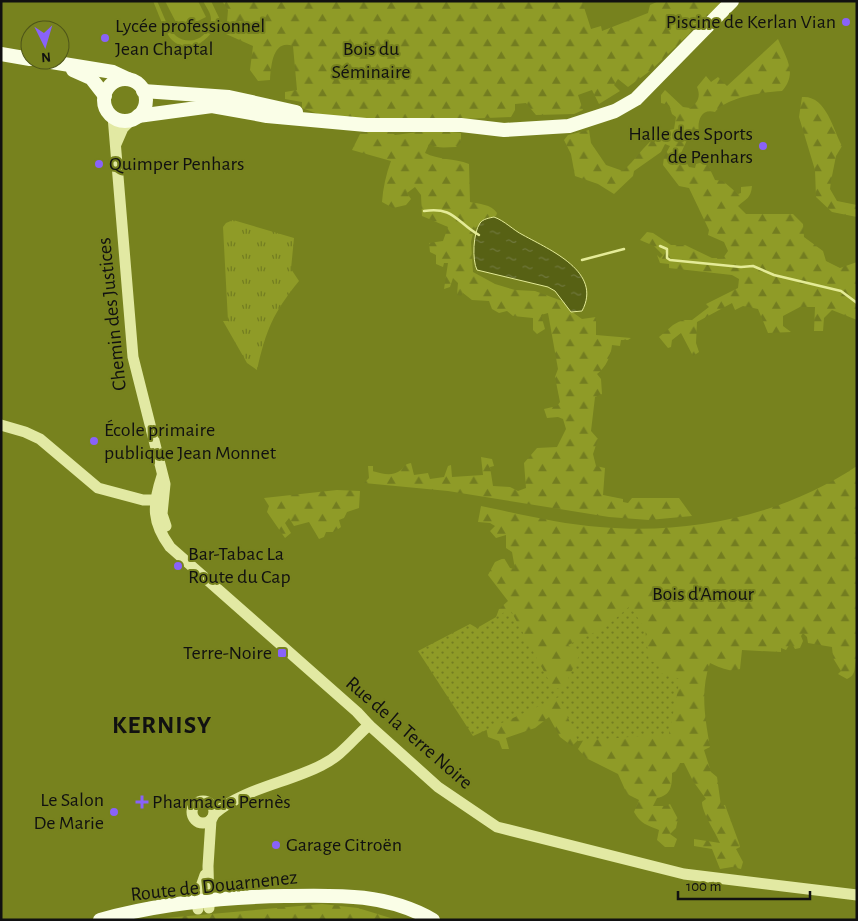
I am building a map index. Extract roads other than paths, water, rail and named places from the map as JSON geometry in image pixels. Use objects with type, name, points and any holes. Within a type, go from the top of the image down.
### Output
[{"type":"main road","points":[[70,69],[91,78],[105,96],[106,108],[118,119],[134,118],[204,105],[281,118],[318,119],[366,125],[470,125],[504,130],[552,128],[581,123],[628,104],[646,90],[732,1]]},
{"type":"main road","points":[[714,21],[740,1]]},
{"type":"main road","points":[[1,54],[20,57]]},
{"type":"main road","points":[[70,65],[113,72],[138,84],[143,90],[145,105],[134,118]]},
{"type":"main road","points":[[105,96],[113,83],[128,79]]},
{"type":"main road","points":[[143,90],[229,97],[318,119]]},
{"type":"main road","name":"Route de Douarnenez","points":[[106,918],[203,904],[319,895]]},
{"type":"main road","name":"Route de Douarnenez","points":[[106,918],[183,901],[203,904],[225,898],[347,895],[382,900],[413,909],[433,920]]},
{"type":"street","name":"Chemin des Justices","points":[[113,116],[133,357],[165,484],[159,518]]},
{"type":"street","points":[[116,144],[123,128],[134,118]]},
{"type":"street","points":[[1,425],[40,439],[98,488],[143,500],[155,500]]},
{"type":"street","name":"Chemin des Justices","points":[[159,518],[155,500],[162,476]]},
{"type":"street","name":"Rue de la Terre Noire","points":[[159,518],[169,538],[183,558],[357,712],[369,726],[438,787],[497,827],[684,874],[857,894]]},
{"type":"street","points":[[234,800],[209,819],[193,817],[192,809],[198,802],[208,803],[234,800],[324,764],[340,754],[369,726]]},
{"type":"street","points":[[203,904],[208,866],[209,819],[212,807],[208,803]]},
{"type":"street","points":[[205,883],[225,898]]},
{"type":"street","points":[[183,901],[205,883]]},
{"type":"water","points":[[494,217],[559,255],[580,274],[585,285],[587,297],[582,311],[571,312],[555,291],[548,287],[477,270],[474,260],[476,233],[480,223]]},
{"type":"waterway","points":[[424,211],[434,210],[449,213],[479,235]]},
{"type":"waterway","points":[[660,246],[667,249],[667,258],[670,260],[741,267],[753,266],[774,275],[841,291],[857,303]]},
{"type":"waterway","points":[[582,260],[624,249]]},
{"type":"place","name":"Piscine de Kerlan Vian","points":[[846,22]]},
{"type":"place","name":"Lycée professionnel Jean Chaptal","points":[[105,38]]},
{"type":"place","name":"Halle des Sports de Penhars","points":[[763,146]]},
{"type":"place","name":"Quimper Penhars","points":[[99,164]]},
{"type":"place","name":"École primaire publique Jean Monnet","points":[[94,441]]},
{"type":"place","name":"Bar-Tabac La Route du Cap","points":[[178,566]]},
{"type":"place","name":"Terre-Noire","points":[[282,653]]},
{"type":"place","name":"Pharmacie Pernès","points":[[142,802]]},
{"type":"place","name":"Le Salon De Marie","points":[[114,812]]},
{"type":"place","name":"Garage Citroën","points":[[276,845]]},
{"type":"district","name":"KERNISY","points":[[162,725]]},
{"type":"park label","name":"Bois du Séminaire","points":[[371,60]]},
{"type":"park label","name":"Bois d'Amour","points":[[703,594]]}]
